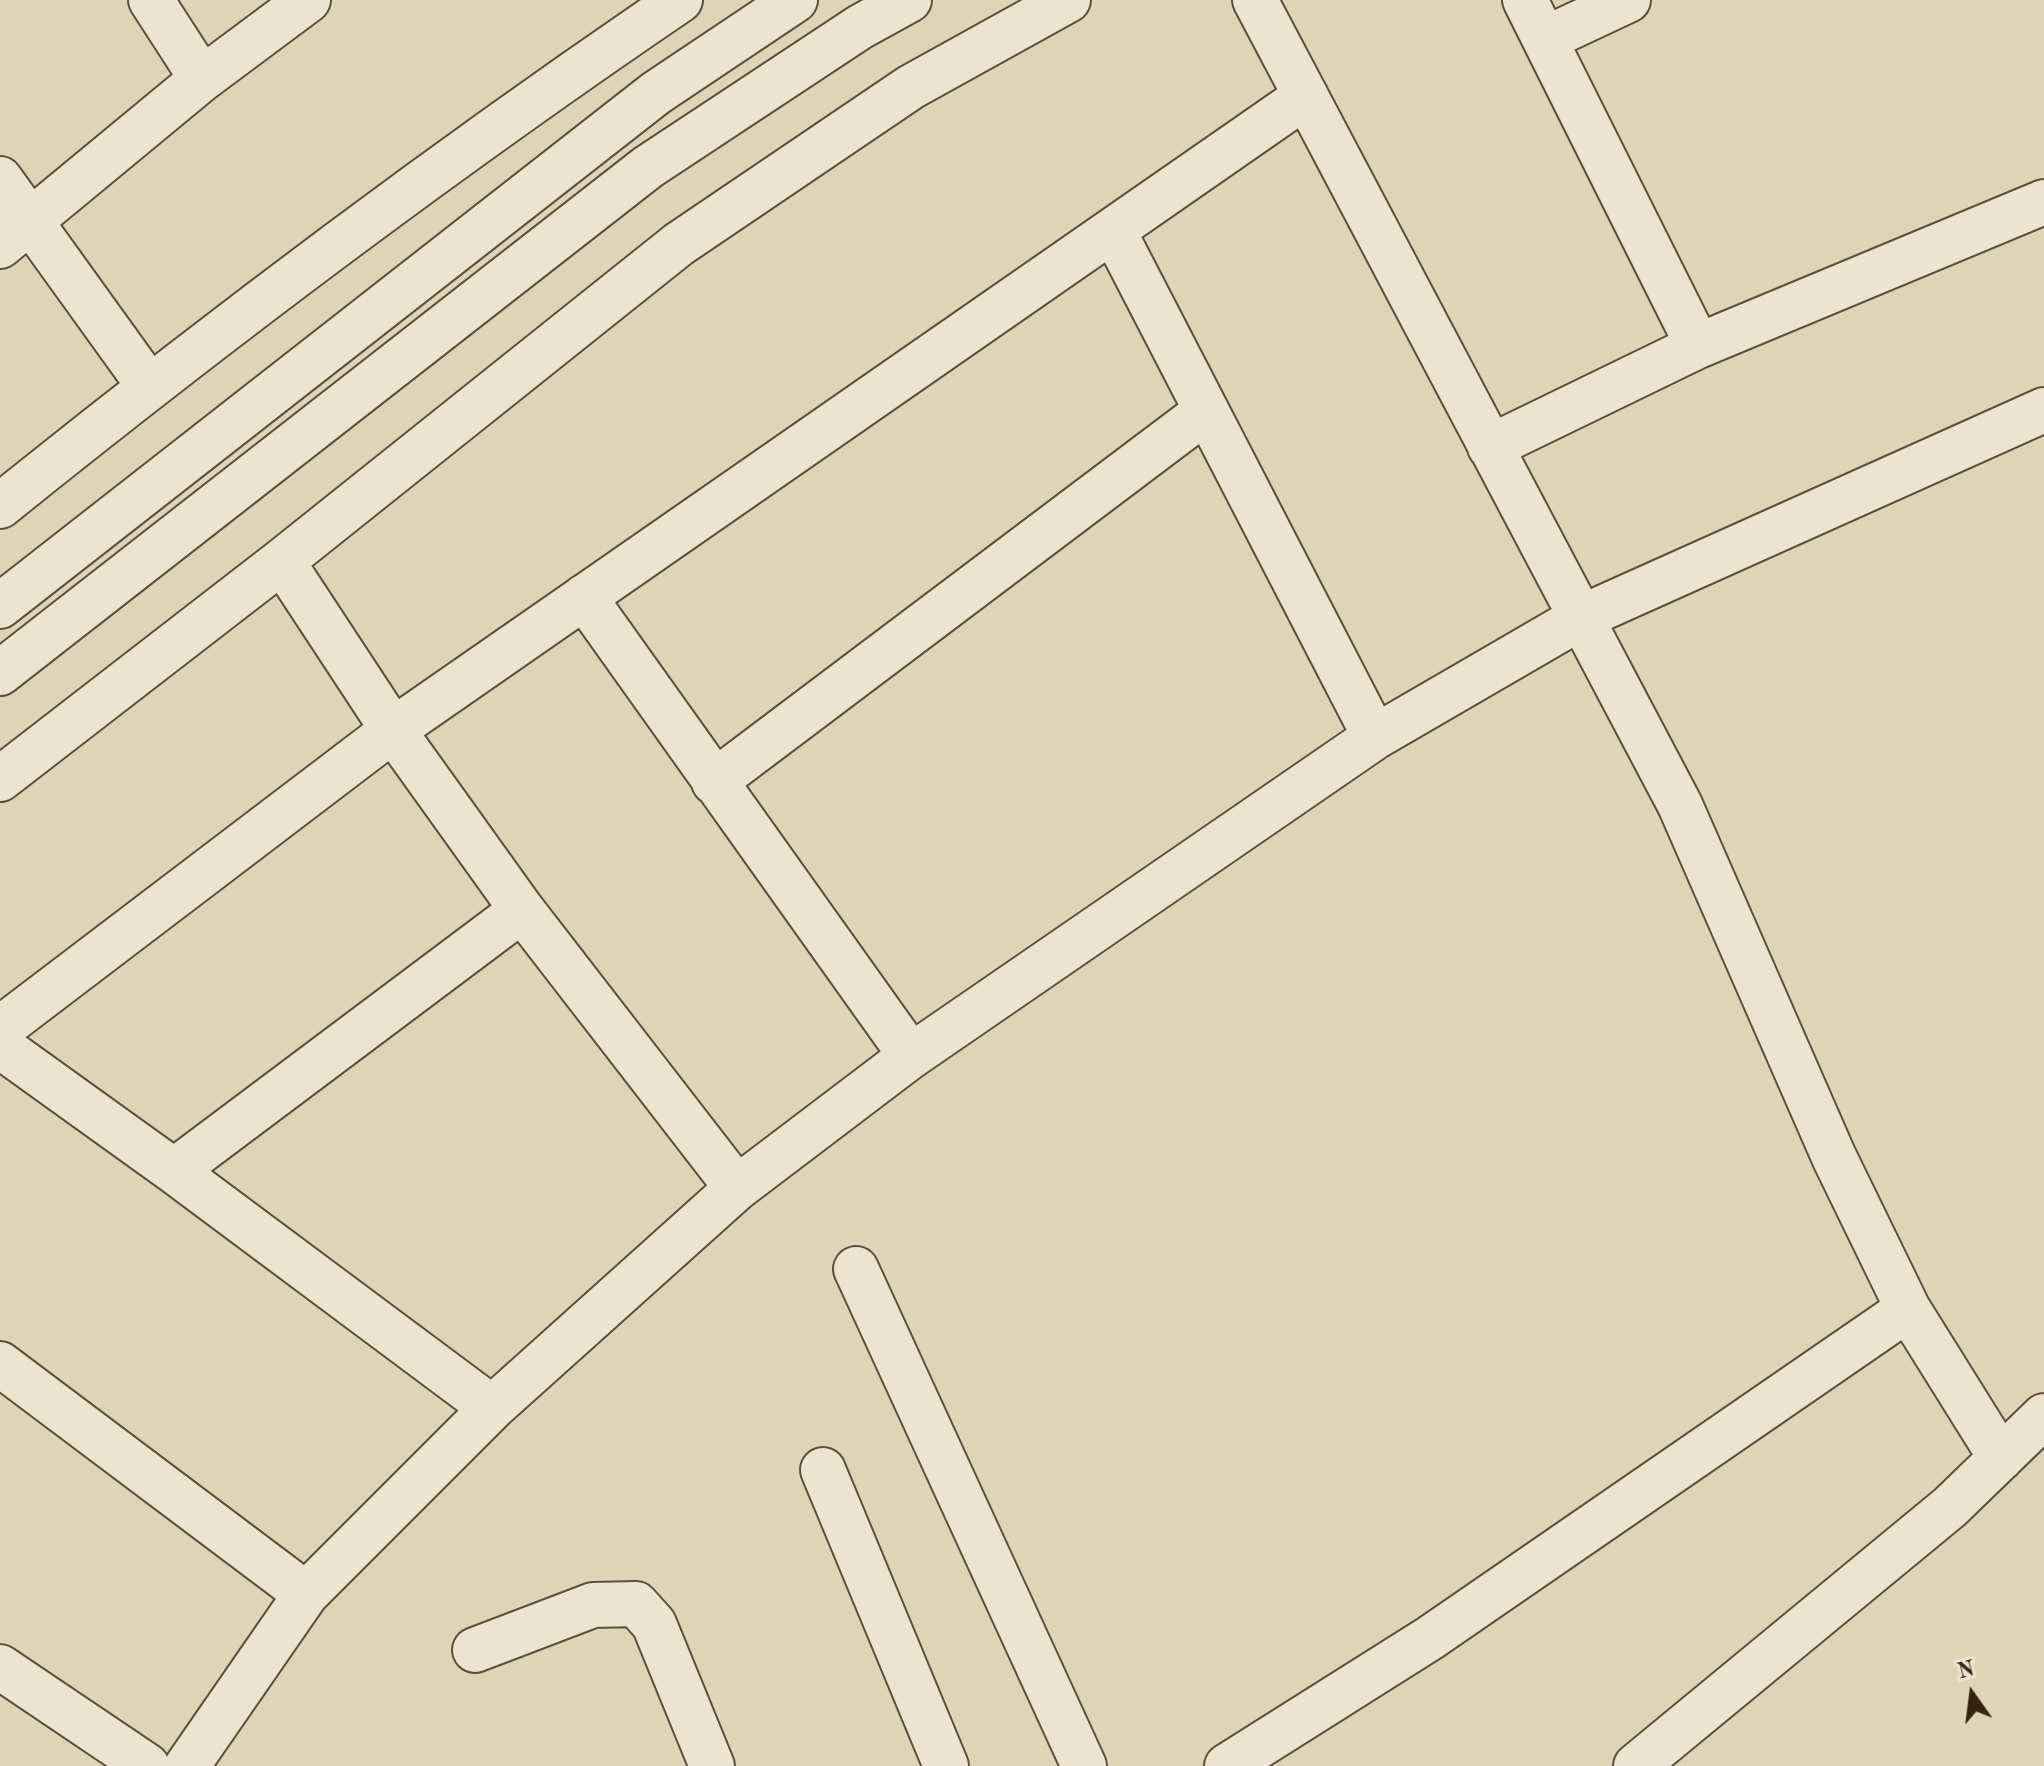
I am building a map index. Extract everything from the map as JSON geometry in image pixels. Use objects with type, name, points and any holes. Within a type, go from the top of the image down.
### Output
[{"type":"street","points":[[151,0],[202,79]]},
{"type":"street","points":[[15,234],[202,79],[308,0]]},
{"type":"street","points":[[0,506],[149,386],[552,87],[680,0]]},
{"type":"street","points":[[0,606],[656,93],[795,0]]},
{"type":"street","points":[[0,673],[648,167],[860,27],[909,0]]},
{"type":"street","points":[[0,779],[282,561],[679,244],[911,87],[1068,0]]},
{"type":"street","points":[[1255,0],[1680,805],[1834,1157],[1908,1309],[2001,1458]]},
{"type":"street","points":[[1525,0],[1698,346]]},
{"type":"street","points":[[1545,39],[1628,0]]},
{"type":"street","points":[[0,1029],[393,730],[1306,96]]},
{"type":"street","points":[[0,179],[15,234],[149,386]]},
{"type":"street","points":[[1490,447],[1698,346],[2044,202]]},
{"type":"street","points":[[1113,230],[1375,737]]},
{"type":"street","points":[[187,1766],[306,1594],[492,1408],[737,1188],[911,1056],[1375,737],[1580,618],[2044,410]]},
{"type":"street","points":[[714,782],[1205,412]]},
{"type":"street","points":[[282,561],[393,730],[522,910],[737,1188]]},
{"type":"street","points":[[584,597],[911,1056]]},
{"type":"street","points":[[174,1171],[522,910]]},
{"type":"street","points":[[0,1046],[174,1171],[492,1408]]},
{"type":"street","points":[[856,1269],[1084,1766]]},
{"type":"street","points":[[1227,1766],[1430,1638],[1908,1309]]},
{"type":"street","points":[[0,1364],[306,1594]]},
{"type":"street","points":[[1636,1766],[1950,1507],[2044,1416]]},
{"type":"street","points":[[823,1470],[946,1766]]},
{"type":"street","points":[[475,1650],[593,1605],[636,1604],[654,1624],[712,1766]]},
{"type":"street","points":[[0,1667],[147,1766]]}]
